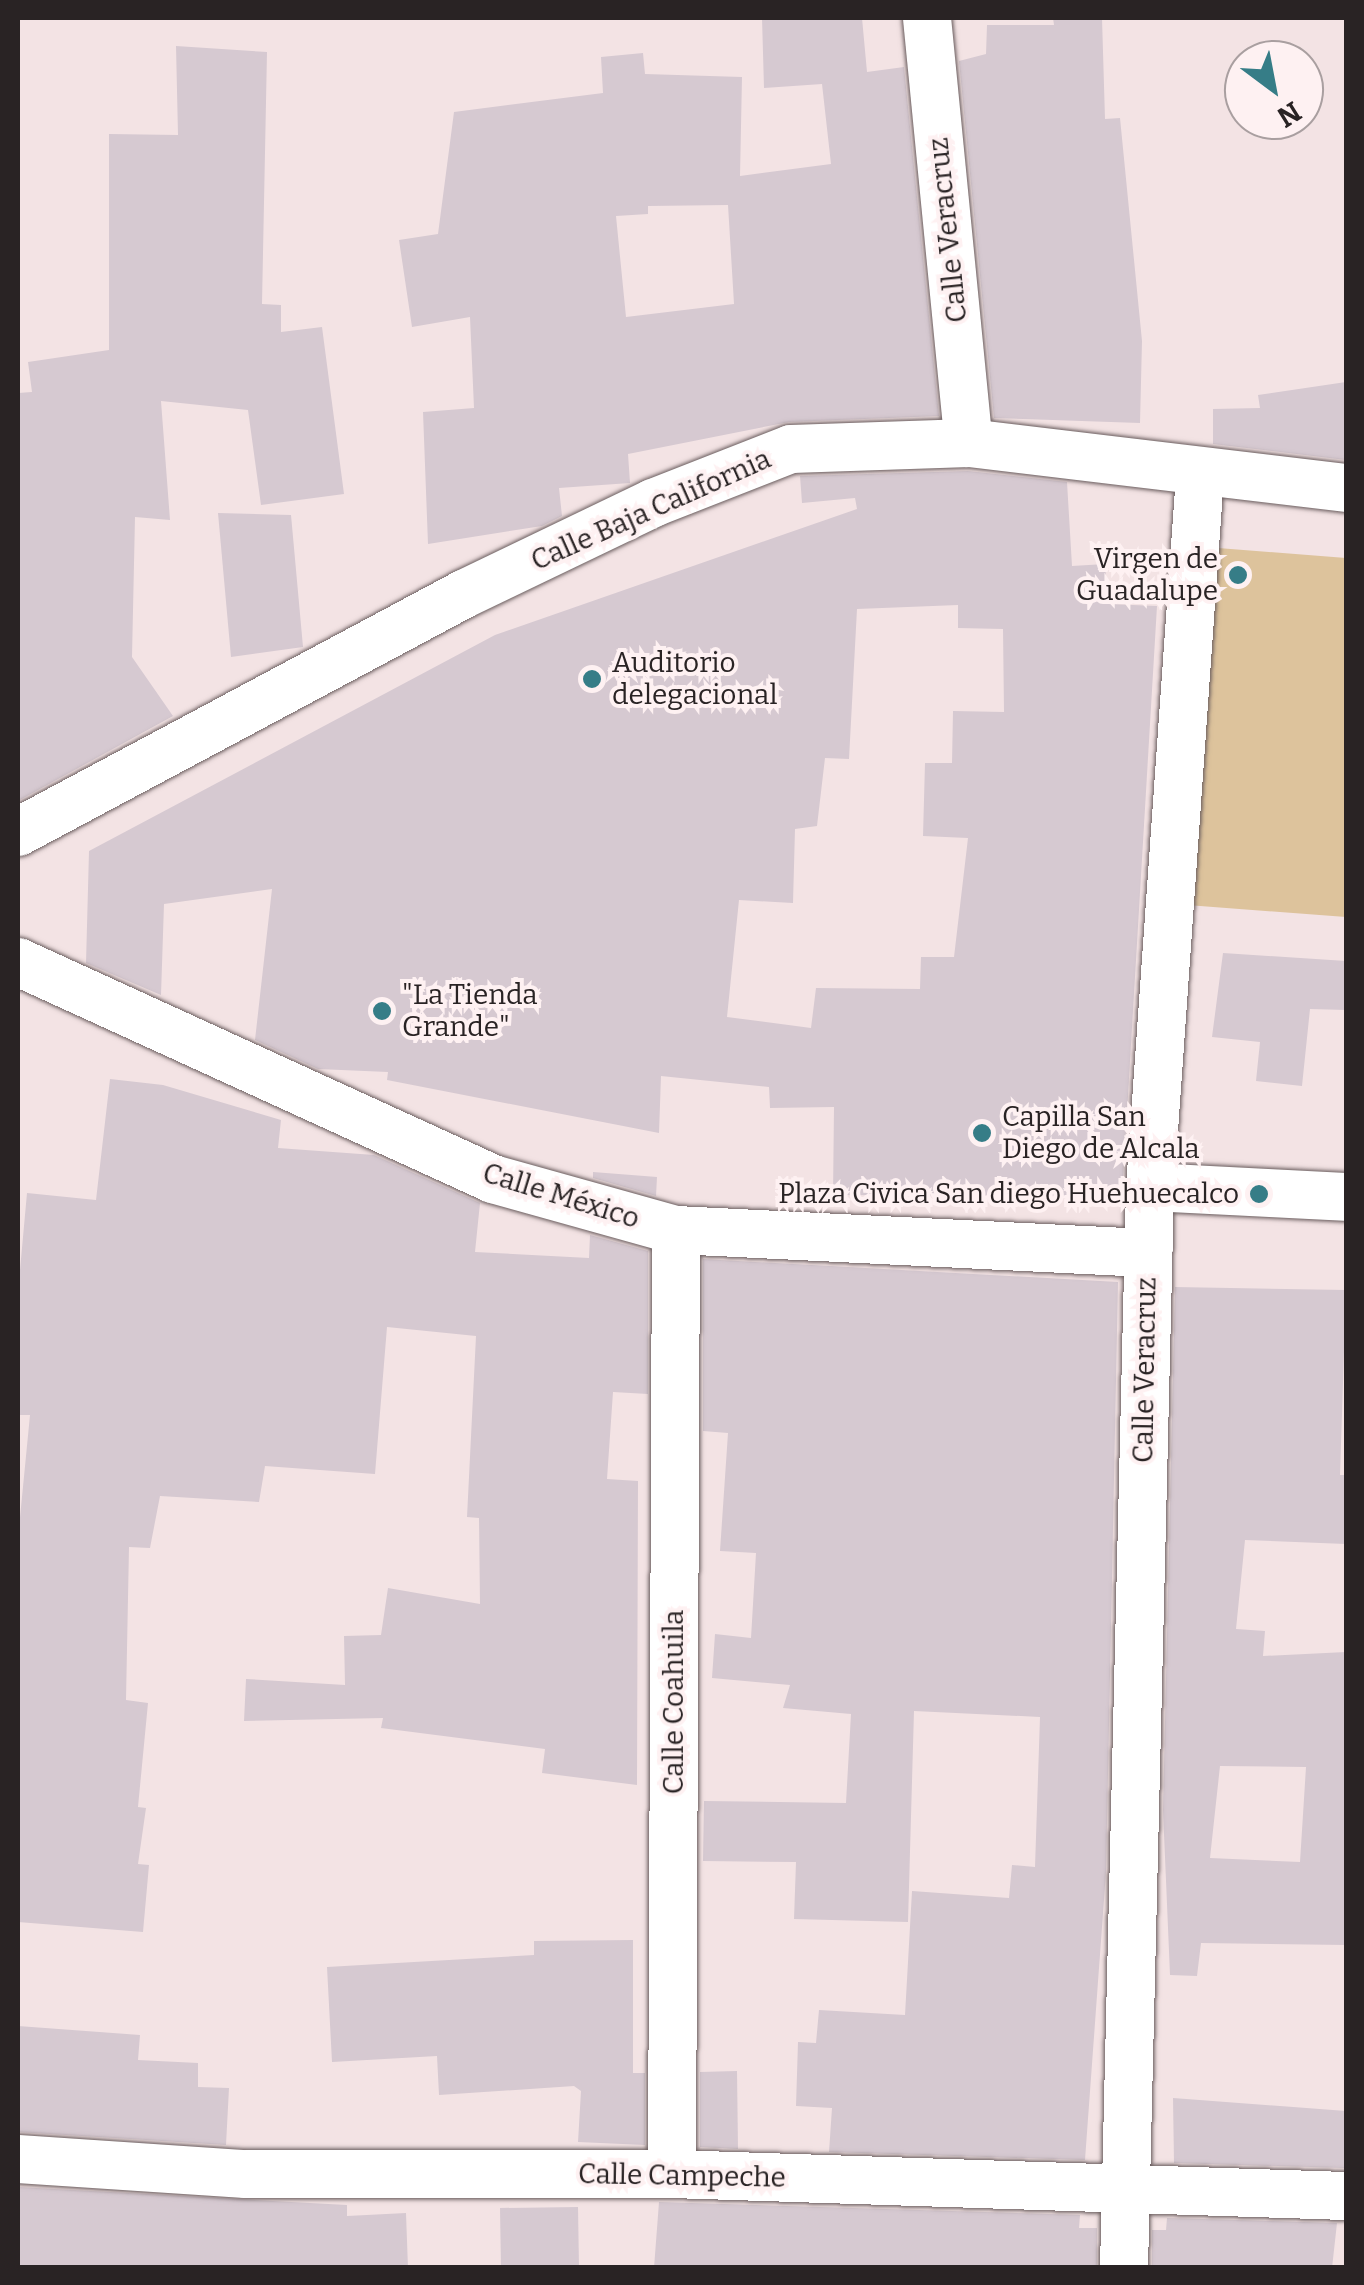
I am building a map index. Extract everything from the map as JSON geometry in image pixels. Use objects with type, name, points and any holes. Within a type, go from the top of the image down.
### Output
[{"type":"street","name":"Calle Veracruz","points":[[928,18],[969,443]]},
{"type":"street","name":"Calle Baja California","points":[[18,832],[653,503],[791,449],[969,443],[1200,475],[1346,488]]},
{"type":"street","name":"Calle Veracruz","points":[[1124,2268],[1150,1187],[1200,475]]},
{"type":"street","name":"Calle México","points":[[18,962],[493,1179],[676,1230],[1148,1252]]},
{"type":"street","points":[[1150,1187],[1346,1197]]},
{"type":"street","name":"Calle Coahuila","points":[[672,2174],[676,1230]]},
{"type":"street","name":"Calle Campeche","points":[[18,2158],[246,2174],[672,2174],[1346,2196]]},
{"type":"shaded area","points":[[1218,548],[1346,558],[1346,917],[1187,905]]},
{"type":"building","points":[[762,18],[862,18],[867,72],[904,67],[939,416],[789,422],[628,454],[630,483],[559,488],[562,516],[542,526],[428,544],[423,412],[474,408],[470,317],[412,327],[399,240],[438,234],[454,112],[603,93],[601,57],[643,53],[645,74],[742,77],[740,176],[831,164],[822,84],[764,88]],"holes":[[[728,205],[734,304],[626,317],[616,216],[648,214],[648,206]]]},
{"type":"building","points":[[1053,18],[1102,18],[1105,119],[1120,118],[1142,341],[1140,423],[994,418],[959,61],[986,54],[987,25],[1054,25]]},
{"type":"building","points":[[176,46],[267,52],[262,304],[281,305],[281,332],[322,327],[344,494],[261,505],[248,410],[161,401],[170,520],[135,517],[132,657],[173,716],[18,801],[18,393],[32,392],[28,362],[109,350],[109,134],[178,135]]},
{"type":"building","points":[[1346,382],[1346,460],[1213,444],[1213,409],[1260,408],[1258,395]]},
{"type":"building","points":[[968,471],[1067,482],[1072,566],[1105,564],[1108,604],[1157,606],[1122,1196],[833,1195],[834,1107],[770,1108],[769,1087],[661,1076],[659,1133],[387,1080],[388,1072],[318,1069],[255,1040],[272,889],[164,904],[161,995],[86,963],[89,851],[495,635],[857,509],[855,498],[802,503],[800,476]],"holes":[[[958,605],[958,628],[1003,629],[1004,712],[953,711],[952,763],[925,763],[923,836],[968,838],[954,957],[921,957],[920,989],[816,988],[811,1028],[727,1017],[739,900],[793,903],[795,829],[817,826],[825,758],[849,759],[857,609]]]},
{"type":"building","points":[[218,513],[291,515],[303,647],[231,657]]},
{"type":"building","points":[[1223,953],[1346,961],[1346,1010],[1310,1009],[1302,1086],[1256,1081],[1260,1042],[1212,1037]]},
{"type":"building","points":[[110,1079],[163,1085],[281,1120],[278,1148],[374,1155],[480,1203],[475,1252],[589,1258],[590,1235],[648,1251],[648,1394],[613,1392],[607,1479],[638,1481],[637,1785],[542,1773],[545,1749],[381,1728],[383,1718],[244,1721],[246,1679],[345,1685],[344,1636],[381,1635],[388,1588],[480,1604],[479,1518],[467,1517],[476,1336],[387,1327],[375,1474],[265,1466],[259,1502],[160,1496],[150,1548],[129,1547],[126,1700],[148,1703],[138,1807],[146,1808],[138,1864],[149,1865],[143,1932],[18,1922],[18,1538],[30,1415],[18,1415],[18,1292],[27,1193],[96,1200]]},
{"type":"building","points":[[593,1172],[657,1177],[656,1196],[593,1178]]},
{"type":"building","points":[[703,1259],[1118,1282],[1106,1872],[1085,2160],[829,2152],[832,2108],[796,2106],[798,2042],[816,2043],[819,2010],[905,2015],[912,1891],[1009,1898],[1012,1865],[1035,1867],[1040,1717],[914,1711],[908,1922],[794,1919],[796,1862],[703,1861],[704,1801],[846,1803],[851,1714],[783,1708],[790,1685],[712,1678],[715,1634],[751,1638],[756,1553],[720,1551],[728,1433],[703,1431]]},
{"type":"building","points":[[1175,1287],[1346,1290],[1340,1475],[1346,1475],[1346,1544],[1245,1540],[1236,1629],[1265,1631],[1263,1656],[1346,1652],[1346,1945],[1201,1943],[1197,1976],[1170,1975],[1163,1810]],"holes":[[[1220,1766],[1306,1767],[1300,1862],[1210,1858]]]},
{"type":"building","points":[[633,1940],[633,2073],[645,2073],[645,2145],[578,2142],[581,2091],[574,2086],[439,2095],[437,2056],[332,2062],[327,1967],[534,1955],[534,1941]]},
{"type":"building","points":[[18,2026],[140,2035],[138,2060],[198,2063],[198,2087],[229,2088],[226,2145],[18,2132]]},
{"type":"building","points":[[737,2071],[738,2149],[700,2147],[700,2072]]},
{"type":"building","points":[[1173,2098],[1346,2111],[1344,2168],[1174,2163]]},
{"type":"building","points":[[18,2187],[347,2205],[347,2216],[406,2213],[408,2268],[18,2268]]},
{"type":"building","points":[[659,2202],[1080,2215],[1079,2228],[1097,2228],[1097,2268],[654,2268]]},
{"type":"building","points":[[578,2207],[579,2268],[501,2268],[500,2208]]},
{"type":"building","points":[[1167,2218],[1337,2223],[1332,2268],[1152,2268],[1152,2230],[1166,2230]]},
{"type":"place","name":"Virgen de Guadalupe","points":[[1238,575]]},
{"type":"place","name":"Auditorio delegacional","points":[[592,679]]},
{"type":"place","name":"\"La Tienda Grande\"","points":[[382,1011]]},
{"type":"place","name":"Capilla San Diego de Alcala","points":[[982,1133]]},
{"type":"place","name":"Plaza Civica San diego Huehuecalco","points":[[1259,1194]]}]
